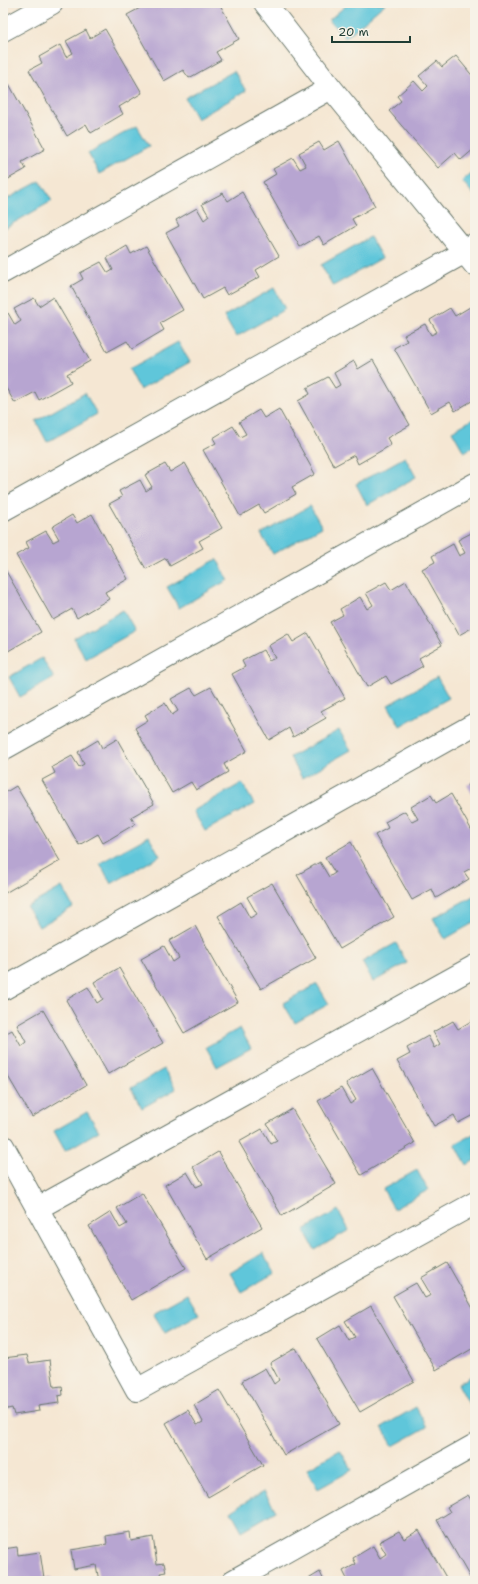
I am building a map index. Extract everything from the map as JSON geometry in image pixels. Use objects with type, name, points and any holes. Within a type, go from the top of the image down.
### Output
[{"type":"street","points":[[3,30],[52,3]]},
{"type":"street","points":[[3,510],[472,254],[331,88],[265,3]]},
{"type":"street","points":[[3,272],[331,88]]},
{"type":"street","points":[[3,749],[475,484]]},
{"type":"street","points":[[3,989],[475,724]]},
{"type":"street","points":[[38,1208],[475,966]]},
{"type":"street","points":[[3,1146],[137,1390],[475,1202]]},
{"type":"street","points":[[233,1581],[475,1445]]},
{"type":"water","points":[[349,3],[386,3],[345,38],[329,20]]},
{"type":"water","points":[[234,71],[246,91],[197,119],[185,98]]},
{"type":"water","points":[[137,126],[149,146],[99,174],[88,153]]},
{"type":"water","points":[[475,170],[475,196],[462,181]]},
{"type":"water","points":[[40,181],[52,201],[3,229],[3,201]]},
{"type":"water","points":[[370,237],[382,258],[333,286],[321,265]]},
{"type":"water","points":[[274,288],[285,309],[236,337],[224,316]]},
{"type":"water","points":[[178,342],[190,362],[140,390],[129,369]]},
{"type":"water","points":[[85,393],[97,414],[47,442],[36,421]]},
{"type":"water","points":[[475,418],[475,446],[464,452],[452,431]]},
{"type":"water","points":[[405,457],[416,477],[367,505],[356,484]]},
{"type":"water","points":[[310,506],[322,527],[273,554],[261,534]]},
{"type":"water","points":[[217,559],[228,580],[179,608],[167,587]]},
{"type":"water","points":[[123,610],[135,631],[86,659],[74,638]]},
{"type":"water","points":[[42,658],[54,678],[20,697],[9,677]]},
{"type":"water","points":[[437,677],[449,698],[400,726],[388,705]]},
{"type":"water","points":[[339,730],[351,750],[302,778],[290,757]]},
{"type":"water","points":[[242,783],[254,804],[205,831],[193,811]]},
{"type":"water","points":[[149,836],[160,856],[111,884],[100,863]]},
{"type":"water","points":[[62,887],[73,907],[39,927],[27,907]]},
{"type":"water","points":[[475,895],[475,922],[445,939],[433,918]]},
{"type":"water","points":[[396,943],[407,963],[373,982],[362,962]]},
{"type":"water","points":[[317,984],[329,1004],[295,1023],[283,1003]]},
{"type":"water","points":[[240,1028],[251,1048],[217,1067],[206,1047]]},
{"type":"water","points":[[164,1069],[176,1089],[142,1108],[131,1088]]},
{"type":"water","points":[[87,1112],[99,1131],[65,1151],[54,1131]]},
{"type":"water","points":[[475,1133],[475,1160],[467,1165],[455,1144]]},
{"type":"water","points":[[417,1170],[428,1190],[394,1209],[383,1189]]},
{"type":"water","points":[[338,1210],[349,1230],[315,1250],[304,1230]]},
{"type":"water","points":[[263,1253],[275,1273],[241,1292],[230,1273]]},
{"type":"water","points":[[187,1294],[199,1314],[165,1333],[153,1313]]},
{"type":"water","points":[[475,1374],[475,1401],[469,1404],[458,1384]]},
{"type":"water","points":[[416,1407],[427,1427],[393,1446],[382,1427]]},
{"type":"water","points":[[340,1450],[352,1470],[318,1489],[307,1469]]},
{"type":"water","points":[[264,1491],[276,1511],[242,1531],[231,1511]]},
{"type":"building","points":[[137,3],[219,3],[239,39],[216,52],[221,60],[189,78],[183,70],[164,81],[127,15],[140,8]]},
{"type":"building","points":[[301,3],[309,3],[305,7]]},
{"type":"building","points":[[105,29],[142,93],[119,107],[123,114],[91,133],[86,124],[67,136],[29,70],[42,63],[39,57],[60,45],[66,57],[73,53],[66,41],[86,30],[90,38]]},
{"type":"building","points":[[456,56],[475,79],[475,148],[461,160],[455,153],[438,168],[389,111],[401,101],[397,96],[414,81],[423,91],[428,86],[419,76],[437,61],[442,67]]},
{"type":"building","points":[[9,84],[45,149],[22,162],[26,169],[3,182],[3,88]]},
{"type":"building","points":[[339,141],[375,206],[352,219],[356,226],[324,245],[319,236],[300,247],[263,182],[276,174],[273,169],[293,158],[300,169],[306,166],[299,153],[319,142],[324,150]]},
{"type":"building","points":[[242,192],[279,256],[256,270],[260,277],[227,295],[223,288],[203,299],[166,233],[179,226],[176,220],[197,208],[204,220],[209,216],[202,204],[223,193],[228,201]]},
{"type":"building","points":[[127,246],[131,254],[146,246],[183,310],[160,323],[164,330],[132,349],[127,341],[107,352],[71,286],[83,279],[80,273],[101,262],[108,273],[113,270],[107,258]]},
{"type":"building","points":[[53,297],[90,361],[67,374],[71,382],[39,400],[35,392],[15,403],[3,383],[3,316],[8,313],[15,325],[21,321],[14,309],[34,298],[39,306]]},
{"type":"building","points":[[470,307],[475,317],[475,399],[455,411],[450,402],[431,413],[394,348],[407,341],[404,335],[425,324],[431,335],[437,332],[430,320],[450,308],[455,316]]},
{"type":"building","points":[[373,360],[410,425],[387,438],[391,445],[358,464],[354,455],[334,466],[298,401],[310,394],[307,388],[328,377],[335,388],[340,385],[334,373],[354,361],[358,369]]},
{"type":"building","points":[[279,409],[315,474],[292,487],[296,494],[264,513],[259,505],[240,516],[203,450],[216,443],[213,438],[233,426],[240,437],[246,434],[239,422],[259,410],[264,418]]},
{"type":"building","points":[[185,463],[222,528],[199,541],[203,548],[170,566],[166,558],[146,569],[109,504],[122,497],[119,491],[140,480],[146,491],[152,487],[145,475],[165,464],[170,472]]},
{"type":"building","points":[[92,514],[128,579],[105,592],[109,599],[77,618],[72,609],[53,620],[16,555],[29,548],[26,542],[46,531],[53,542],[59,539],[52,527],[72,515],[77,523]]},
{"type":"building","points":[[475,531],[475,626],[459,635],[422,569],[435,562],[432,556],[453,544],[459,556],[465,553],[458,540]]},
{"type":"building","points":[[3,566],[41,632],[3,654]]},
{"type":"building","points":[[406,581],[442,645],[419,658],[423,666],[391,684],[386,676],[367,687],[330,622],[343,615],[340,609],[360,597],[367,609],[373,605],[366,593],[386,582],[391,590]]},
{"type":"building","points":[[308,633],[345,698],[321,711],[326,718],[293,737],[289,728],[269,740],[232,674],[245,667],[242,661],[263,650],[269,661],[275,658],[268,646],[288,634],[293,642]]},
{"type":"building","points":[[211,687],[247,751],[224,764],[228,772],[196,790],[191,782],[172,793],[135,728],[148,720],[145,715],[165,703],[172,715],[178,711],[171,699],[191,688],[196,695]]},
{"type":"building","points":[[117,739],[154,804],[131,817],[135,824],[103,843],[98,834],[79,845],[42,780],[55,773],[52,767],[72,756],[79,767],[84,764],[78,752],[98,740],[102,748]]},
{"type":"building","points":[[475,781],[475,799],[467,785]]},
{"type":"building","points":[[16,786],[60,861],[5,893],[3,889],[3,794]]},
{"type":"building","points":[[451,794],[475,836],[475,866],[464,872],[469,879],[436,898],[432,889],[412,900],[375,835],[388,828],[385,822],[405,811],[412,822],[418,819],[411,807],[431,795],[436,803]]},
{"type":"building","points":[[351,842],[394,917],[340,949],[297,875],[320,862],[329,877],[335,873],[325,857]]},
{"type":"building","points":[[272,883],[316,958],[261,989],[218,916],[241,902],[250,918],[257,914],[247,897]]},
{"type":"building","points":[[195,926],[238,1002],[184,1033],[141,959],[164,946],[173,962],[179,958],[169,941]]},
{"type":"building","points":[[119,968],[163,1043],[108,1074],[66,1000],[88,987],[97,1003],[103,999],[94,982]]},
{"type":"building","points":[[43,1010],[86,1085],[32,1117],[3,1068],[3,1035],[12,1030],[21,1046],[26,1042],[17,1025]]},
{"type":"building","points":[[473,1020],[475,1023],[475,1114],[458,1123],[454,1115],[434,1126],[397,1061],[410,1054],[407,1048],[428,1036],[434,1048],[440,1044],[433,1032],[453,1021],[458,1029]]},
{"type":"building","points":[[372,1068],[415,1143],[361,1175],[318,1101],[341,1088],[350,1104],[356,1100],[346,1083]]},
{"type":"building","points":[[292,1109],[336,1184],[282,1216],[239,1142],[262,1129],[271,1144],[277,1141],[267,1124]]},
{"type":"building","points":[[218,1152],[262,1227],[207,1259],[165,1185],[187,1172],[196,1187],[203,1184],[193,1167]]},
{"type":"building","points":[[142,1193],[186,1268],[131,1300],[89,1226],[111,1212],[120,1228],[127,1224],[117,1208]]},
{"type":"building","points":[[447,1263],[475,1312],[475,1347],[436,1370],[393,1296],[416,1283],[425,1298],[431,1295],[421,1278]]},
{"type":"building","points":[[371,1306],[414,1381],[360,1412],[317,1339],[340,1325],[349,1341],[355,1337],[345,1321]]},
{"type":"building","points":[[296,1348],[339,1424],[284,1455],[242,1381],[265,1368],[274,1384],[279,1380],[270,1363]]},
{"type":"building","points":[[27,1355],[29,1363],[50,1360],[54,1387],[62,1386],[63,1395],[58,1396],[59,1403],[38,1406],[39,1411],[14,1415],[12,1408],[3,1410],[4,1358]]},
{"type":"building","points":[[219,1390],[263,1465],[208,1497],[166,1423],[188,1410],[197,1425],[203,1422],[194,1405]]},
{"type":"building","points":[[468,1495],[475,1506],[475,1581],[472,1581],[437,1520],[450,1512],[447,1507]]},
{"type":"building","points":[[419,1530],[448,1581],[348,1581],[343,1571],[356,1564],[353,1558],[373,1546],[380,1558],[386,1554],[379,1542],[399,1531],[404,1539]]},
{"type":"building","points":[[130,1532],[131,1541],[153,1537],[157,1564],[164,1563],[166,1572],[160,1573],[162,1580],[99,1581],[96,1565],[74,1569],[71,1550],[107,1544],[106,1536]]},
{"type":"building","points":[[17,1547],[18,1555],[40,1552],[44,1579],[51,1578],[52,1581],[3,1581],[3,1549]]},
{"type":"building","points":[[320,1572],[324,1581],[305,1581]]}]
